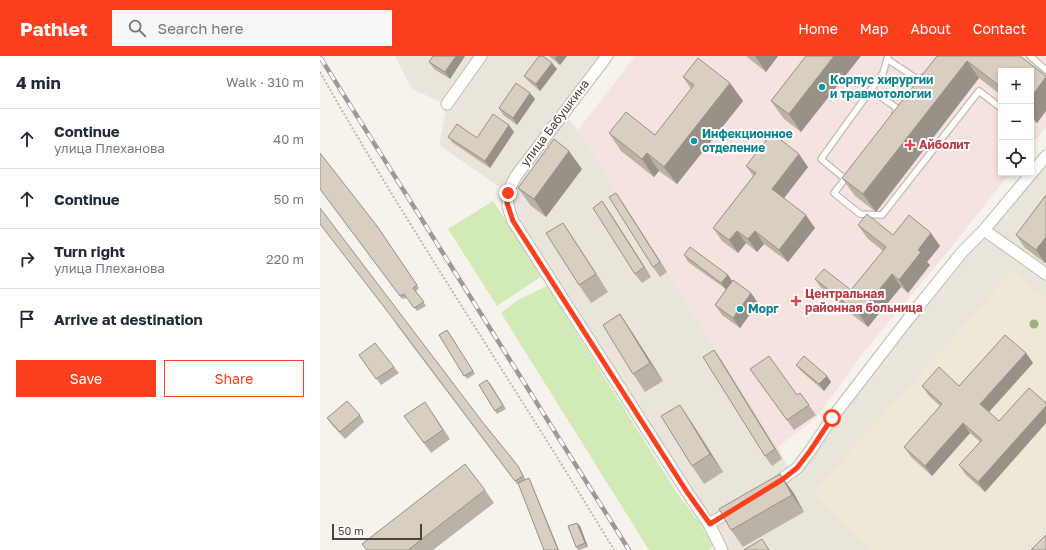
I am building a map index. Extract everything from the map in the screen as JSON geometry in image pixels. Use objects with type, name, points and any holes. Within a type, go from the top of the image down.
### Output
[{"type":"street","points":[[447,104],[481,56]]},
{"type":"street","name":"улица Бабушкина","points":[[607,56],[516,176],[510,185],[507,203],[513,221],[687,492],[710,524]]},
{"type":"street","points":[[762,492],[797,468],[832,418],[909,318],[963,251],[984,230],[1046,156]]},
{"type":"street","points":[[984,230],[1046,274]]},
{"type":"street","points":[[722,550],[710,524],[742,504]]},
{"type":"lane","points":[[1030,56],[1046,70]]},
{"type":"lane","points":[[845,179],[820,159],[883,73],[888,57],[920,81],[925,75]]},
{"type":"lane","points":[[870,90],[898,109],[893,115]]},
{"type":"lane","points":[[850,172],[834,193],[860,214],[882,215],[980,91],[998,106]]},
{"type":"path","points":[[320,72],[357,138],[614,550]]},
{"type":"shaded area","points":[[395,56],[607,56],[563,113],[578,130],[778,447],[790,473],[832,418],[1030,176],[1034,176],[1034,171],[1046,156],[1046,550],[722,550],[513,221],[508,193],[439,145],[447,105],[412,89]]},
{"type":"shaded area","name":"Центральная районная больница","points":[[635,56],[1046,56],[1046,127],[1034,142],[1034,68],[998,68],[998,176],[1008,176],[950,249],[863,353],[817,417],[778,447],[578,130]]},
{"type":"shaded area","points":[[1013,271],[1046,299],[1046,528],[1025,550],[872,550],[813,493]]},
{"type":"green space","points":[[493,201],[542,276],[497,306],[448,229]]},
{"type":"green space","points":[[547,286],[679,496],[700,523],[713,547],[709,550],[649,550],[501,313],[518,300]]},
{"type":"building","points":[[433,56],[456,56],[445,72],[429,62]]},
{"type":"building","points":[[539,56],[543,56],[552,63],[536,84],[524,76]]},
{"type":"building","points":[[806,56],[834,56],[789,114],[771,101]]},
{"type":"building","points":[[937,56],[1020,56],[1046,76],[1034,93],[1034,68],[998,68],[998,85],[967,61],[863,194],[842,178]]},
{"type":"building","points":[[698,58],[730,83],[664,167],[647,153],[642,159],[609,133],[626,112],[655,135],[694,85],[683,77]]},
{"type":"building","points":[[516,83],[530,93],[513,118],[499,108]]},
{"type":"building","points":[[493,114],[509,125],[485,161],[448,137],[457,124],[477,138]]},
{"type":"building","points":[[772,133],[799,154],[772,189],[806,215],[779,250],[755,231],[748,239],[737,231],[729,240],[713,228],[756,173],[746,166]]},
{"type":"building","points":[[554,139],[569,151],[534,199],[518,188]]},
{"type":"building","points":[[320,153],[377,226],[417,285],[413,288],[424,302],[414,308],[404,294],[400,296],[320,189]]},
{"type":"building","points":[[616,193],[660,262],[653,267],[609,197]]},
{"type":"building","points":[[1046,195],[1046,237],[1036,250],[1016,235]]},
{"type":"building","points":[[602,201],[644,267],[635,274],[593,208]]},
{"type":"building","points":[[320,208],[484,424],[518,466],[523,476],[515,481],[320,224]]},
{"type":"building","points":[[867,214],[893,235],[909,215],[931,233],[918,250],[921,252],[899,280],[892,274],[859,314],[815,279],[824,269],[851,290],[886,247],[858,225]]},
{"type":"building","points":[[563,223],[596,274],[579,285],[546,233]]},
{"type":"building","points":[[690,247],[728,275],[721,283],[684,255]]},
{"type":"building","points":[[733,280],[751,293],[733,318],[715,305]]},
{"type":"building","points":[[620,314],[650,363],[633,374],[603,325]]},
{"type":"building","points":[[447,330],[473,371],[464,376],[439,335]]},
{"type":"building","points":[[1005,335],[1026,353],[980,404],[999,421],[1029,388],[1046,403],[1046,406],[978,482],[959,465],[982,440],[963,423],[925,466],[904,447],[942,404],[922,386],[939,367],[959,386]]},
{"type":"building","points":[[375,343],[394,367],[376,379],[359,355]]},
{"type":"building","points":[[714,350],[775,449],[765,456],[703,357]]},
{"type":"building","points":[[769,356],[797,395],[800,393],[809,405],[787,420],[750,369]]},
{"type":"building","points":[[804,356],[827,376],[819,384],[796,365]]},
{"type":"building","points":[[487,380],[503,405],[495,411],[479,385]]},
{"type":"building","points":[[347,401],[360,415],[340,432],[327,418]]},
{"type":"building","points":[[425,402],[443,430],[424,443],[404,416]]},
{"type":"building","points":[[680,405],[710,454],[692,466],[661,416]]},
{"type":"building","points":[[465,464],[485,490],[408,550],[367,550],[362,544]]},
{"type":"building","points":[[780,474],[792,495],[731,530],[719,509]]},
{"type":"building","points":[[529,478],[558,550],[544,550],[518,483]]},
{"type":"building","points":[[577,523],[585,543],[576,547],[568,526]]},
{"type":"building","points":[[1046,535],[1046,550],[1031,550]]},
{"type":"building","points":[[762,539],[769,550],[744,550]]},
{"type":"railway","points":[[320,57],[629,550]]},
{"type":"place","name":"Корпус хирургии и травмотологии","points":[[822,87]]},
{"type":"place","name":"Инфекционное отделение","points":[[694,141]]},
{"type":"place","name":"Айболит","points":[[910,145]]},
{"type":"place","name":"Центральная районная больница","points":[[796,301]]},
{"type":"place","name":"Морг","points":[[740,309]]},
{"type":"route","points":[[508,193],[508,210],[513,221],[687,492],[710,524],[783,479],[797,468],[832,418]]}]
